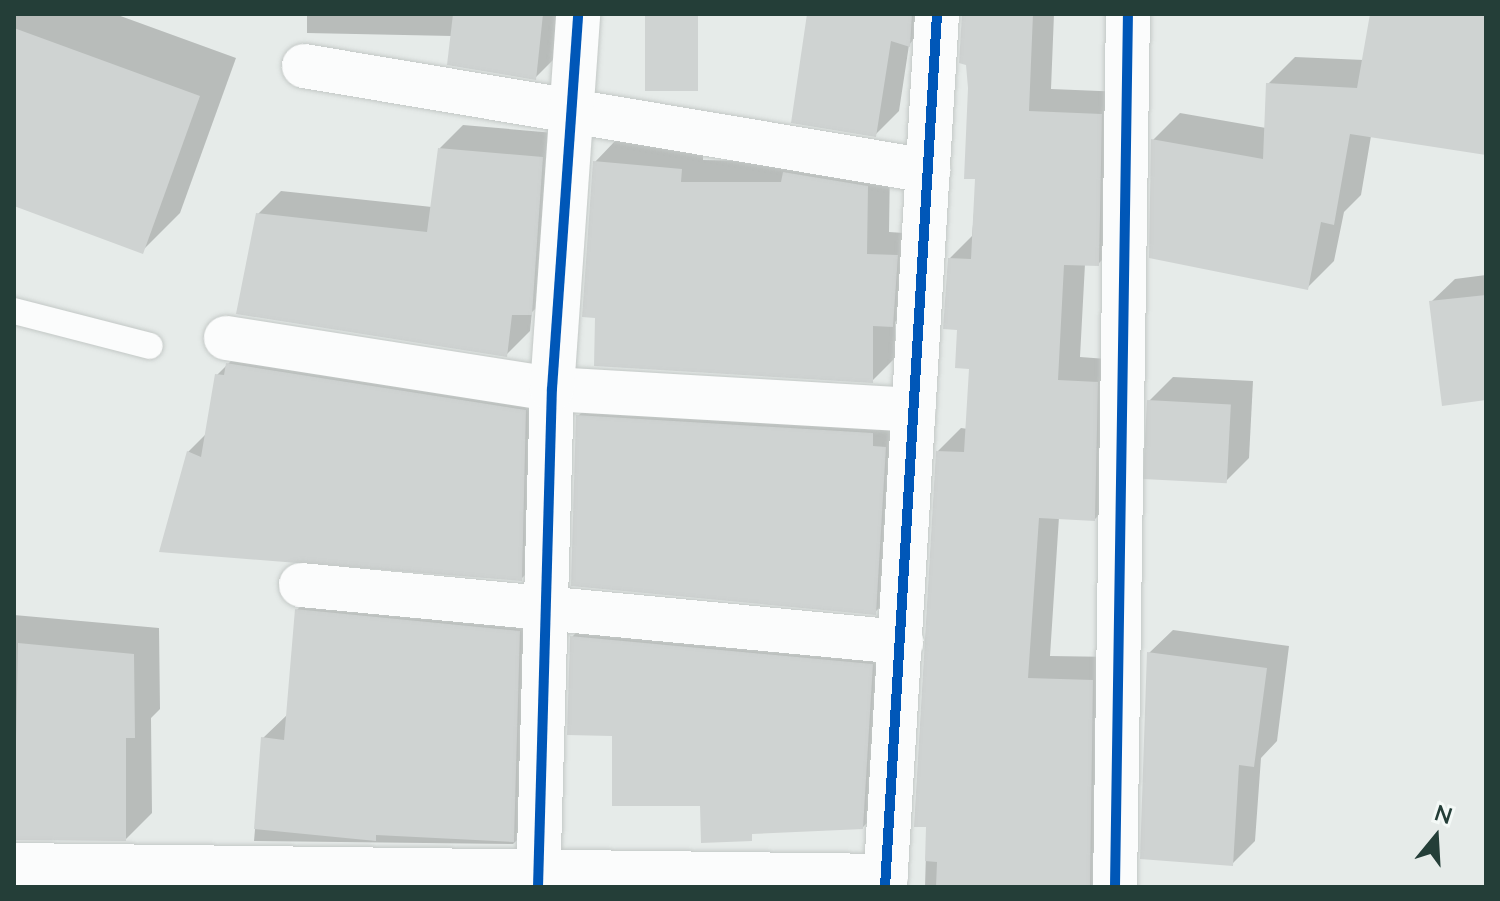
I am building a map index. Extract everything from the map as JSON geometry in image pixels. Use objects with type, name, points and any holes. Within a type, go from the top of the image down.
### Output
[{"type":"street","points":[[538,879],[552,389],[578,14]]},
{"type":"street","points":[[14,865],[65,876],[886,882],[937,14]]},
{"type":"street","points":[[1115,887],[1128,14]]},
{"type":"street","points":[[304,66],[928,171]]},
{"type":"street","points":[[226,338],[552,389],[913,410]]},
{"type":"street","points":[[301,585],[901,642]]},
{"type":"lane","points":[[14,311],[150,346]]},
{"type":"building","points":[[453,14],[543,14],[536,80],[447,65]]},
{"type":"building","points":[[645,14],[698,14],[698,91],[645,91]]},
{"type":"building","points":[[807,14],[912,14],[910,47],[891,41],[876,137],[791,123]]},
{"type":"building","points":[[962,14],[1033,14],[1029,111],[1102,114],[1099,266],[1064,265],[1058,380],[1098,382],[1095,521],[1039,518],[1028,678],[1093,680],[1090,887],[936,887],[937,862],[925,861],[926,827],[914,827],[936,451],[964,452],[969,369],[955,368],[957,330],[943,329],[948,258],[971,259],[975,179],[964,179],[968,88],[966,65],[959,63]]},
{"type":"building","points":[[1370,14],[1486,14],[1486,155],[1350,134],[1334,225],[1321,222],[1308,290],[1149,258],[1151,139],[1263,159],[1266,83],[1357,88]]},
{"type":"building","points":[[14,28],[200,96],[143,254],[14,206]]},
{"type":"building","points":[[438,148],[543,157],[532,315],[512,315],[507,357],[236,314],[256,213],[427,232]]},
{"type":"building","points":[[593,161],[682,169],[681,182],[781,182],[783,172],[868,186],[867,254],[898,255],[893,327],[873,326],[873,383],[594,366],[595,318],[582,317]]},
{"type":"building","points":[[1486,295],[1486,400],[1442,406],[1429,301]]},
{"type":"building","points":[[226,363],[526,410],[522,581],[159,552],[187,451],[201,457],[215,374],[224,375]]},
{"type":"building","points":[[1147,400],[1231,404],[1227,483],[1143,479]]},
{"type":"building","points":[[576,415],[873,433],[873,446],[886,447],[876,615],[571,586]]},
{"type":"building","points":[[295,609],[520,631],[514,842],[376,835],[376,841],[254,829],[261,737],[284,740]]},
{"type":"building","points":[[570,636],[873,664],[863,829],[752,834],[752,841],[701,843],[700,806],[612,806],[612,736],[567,735]]},
{"type":"building","points":[[18,643],[134,654],[135,738],[126,738],[126,841],[14,840]]},
{"type":"building","points":[[1147,652],[1267,668],[1254,767],[1239,765],[1233,866],[1140,859]]},
{"type":"cycle path","points":[[538,887],[552,389],[578,14]]},
{"type":"cycle path","points":[[885,887],[937,14]]},
{"type":"cycle path","points":[[1115,887],[1128,14]]}]
